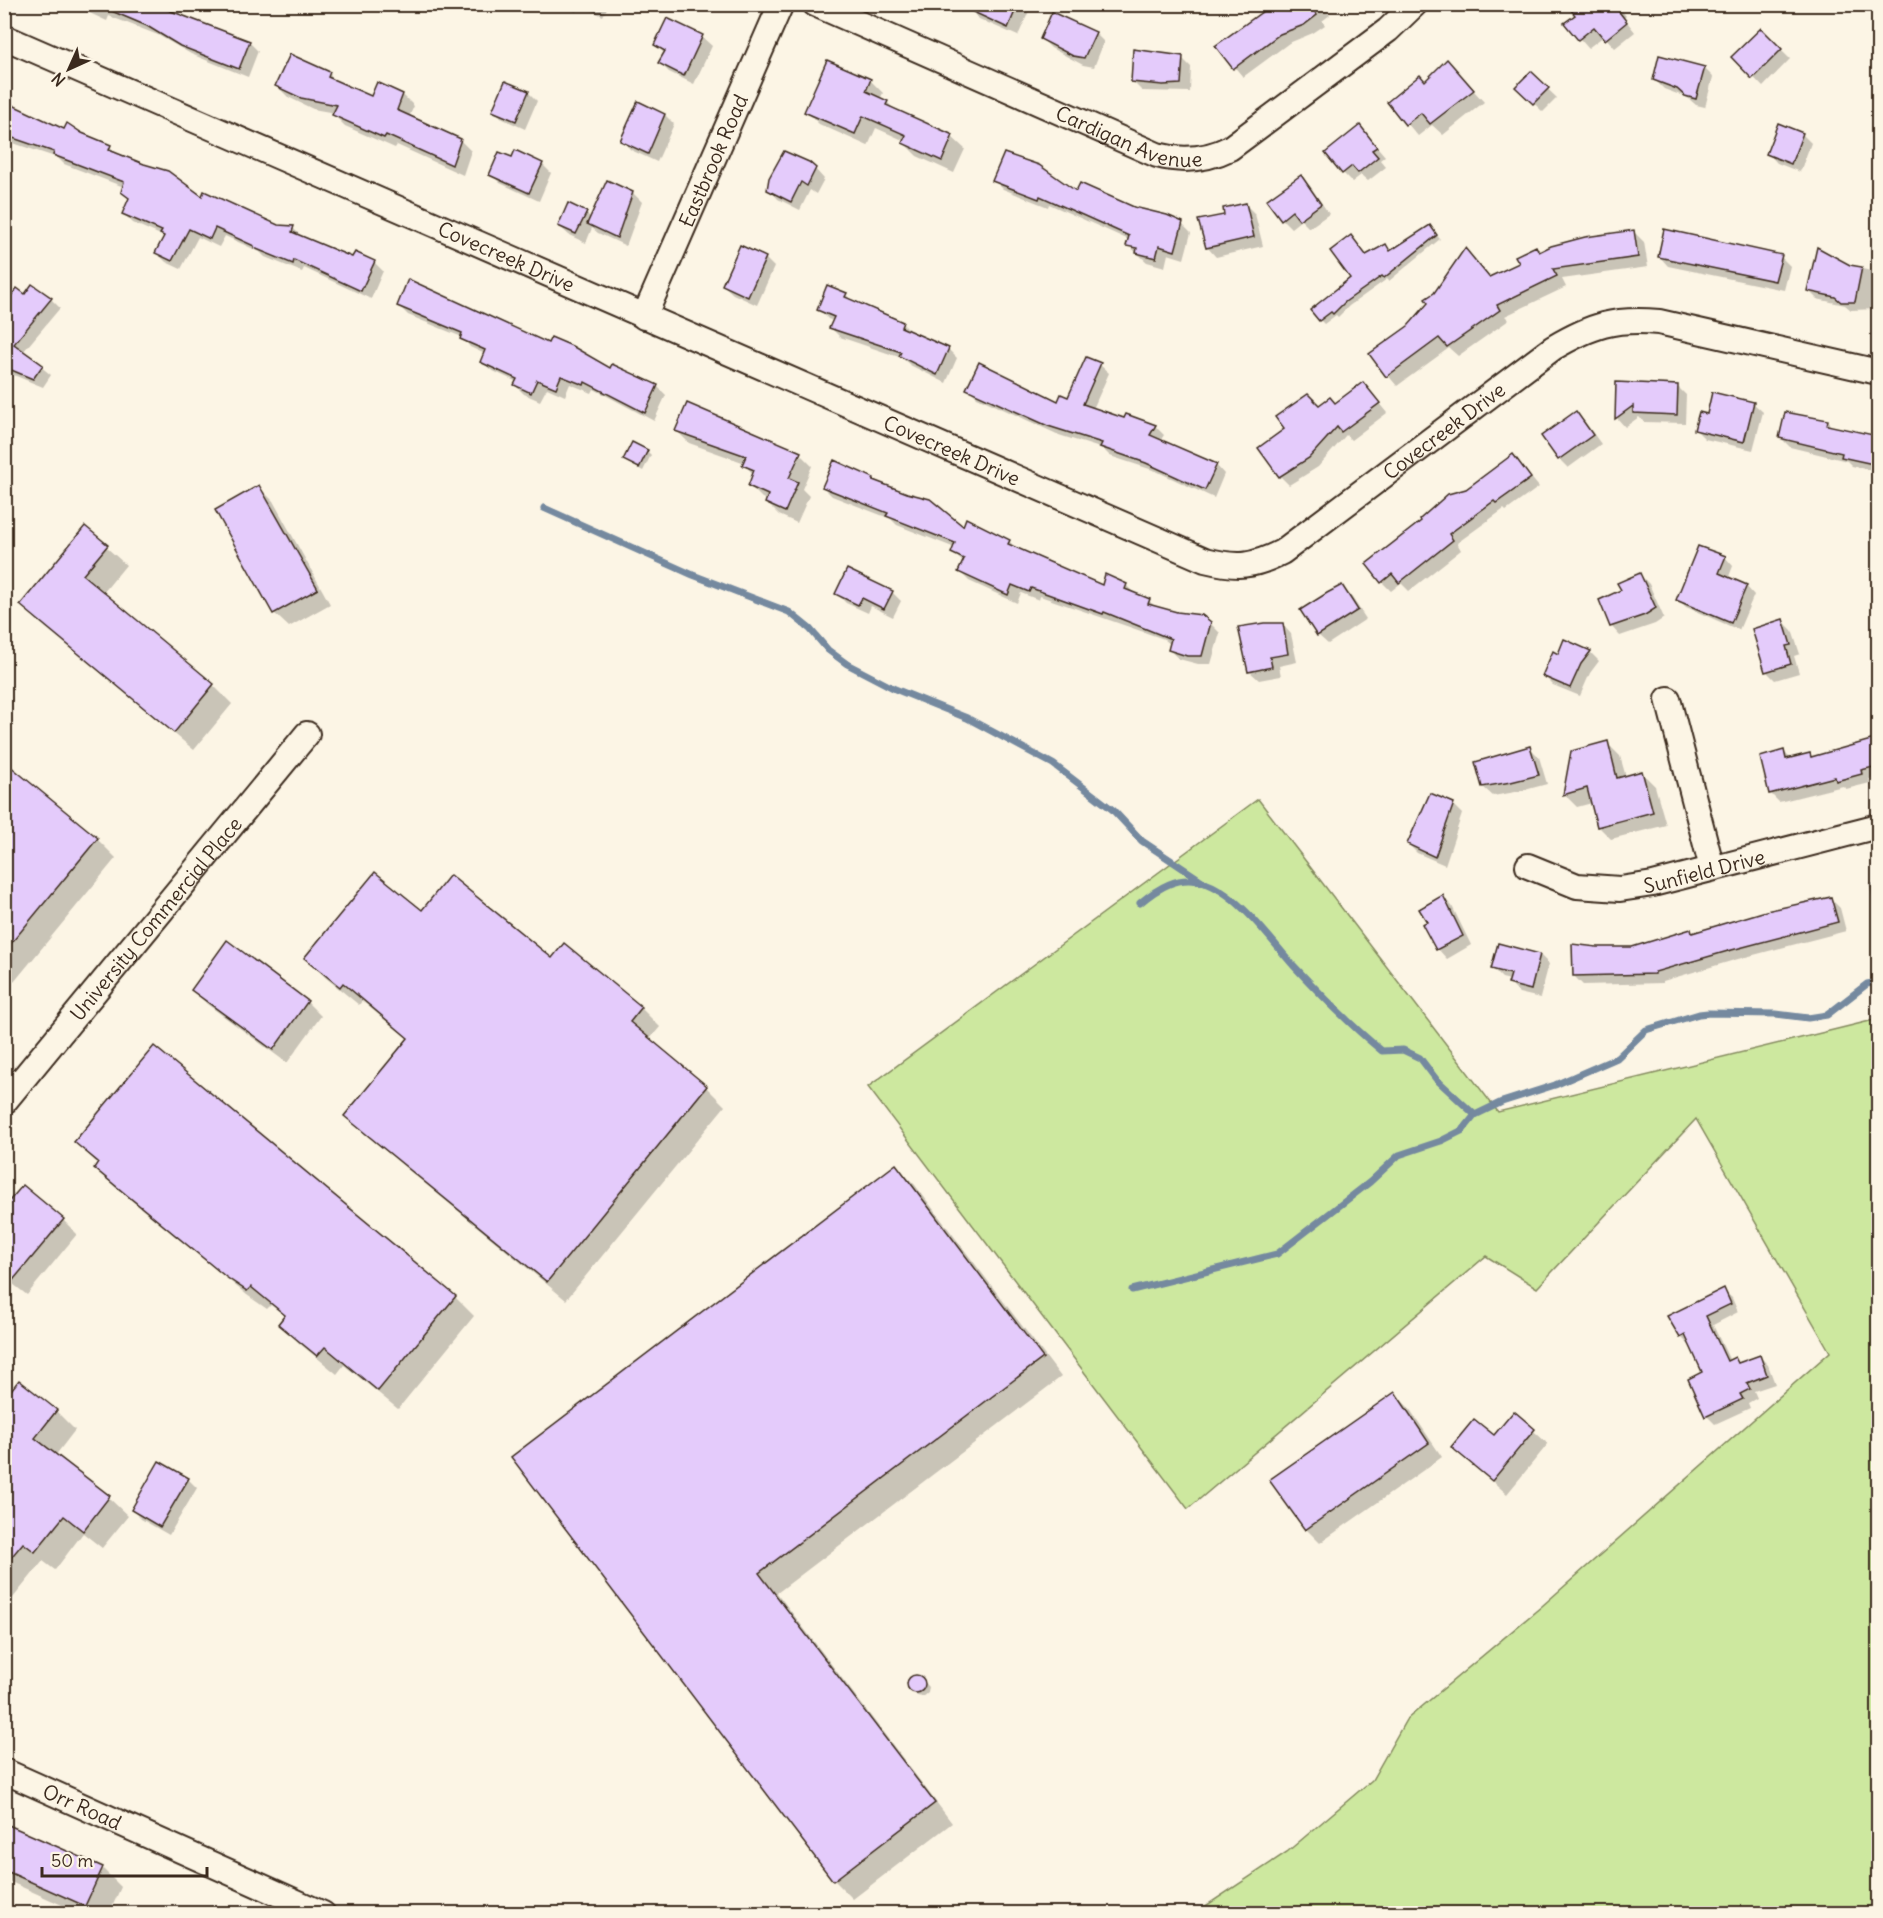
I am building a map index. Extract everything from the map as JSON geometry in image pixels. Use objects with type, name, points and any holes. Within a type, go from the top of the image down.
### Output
[{"type":"street","name":"Eastbrook Road","points":[[645,316],[781,4]]},
{"type":"street","name":"Cardigan Avenue","points":[[814,4],[1157,155],[1194,160],[1219,154],[1230,148],[1388,30],[1415,4]]},
{"type":"street","name":"Covecreek Drive","points":[[4,37],[1205,560],[1227,565],[1250,565],[1282,552],[1553,348],[1578,333],[1606,323],[1635,320],[1659,322],[1878,372]]},
{"type":"street","points":[[1668,699],[1712,868]]},
{"type":"street","name":"University Commercial Place","points":[[4,1102],[308,734]]},
{"type":"street","name":"Sunfield Drive","points":[[1528,866],[1577,886],[1620,889],[1653,884],[1878,826]]},
{"type":"street","name":"Orr Road","points":[[4,1772],[323,1914]]},
{"type":"green space","points":[[1258,799],[1498,1112],[1878,1019],[1878,1913],[1195,1913],[1287,1852],[1372,1780],[1406,1720],[1542,1606],[1830,1352],[1696,1119],[1537,1288],[1486,1256],[1188,1509],[868,1087]]},
{"type":"building","points":[[95,4],[165,4],[163,8],[250,41],[239,69],[180,46],[147,26]]},
{"type":"building","points":[[956,4],[1018,4],[1008,28]]},
{"type":"building","points":[[1273,4],[1309,4],[1317,15],[1304,25],[1280,34],[1233,69],[1215,46]]},
{"type":"building","points":[[1566,4],[1613,4],[1627,22],[1605,40],[1594,27],[1578,40],[1564,23],[1575,15]]},
{"type":"building","points":[[1052,12],[1096,32],[1084,58],[1073,56],[1040,39]]},
{"type":"building","points":[[667,18],[703,35],[684,76],[658,63],[665,51],[654,45]]},
{"type":"building","points":[[1761,28],[1782,49],[1752,79],[1731,57]]},
{"type":"building","points":[[1133,49],[1183,56],[1181,84],[1131,82]]},
{"type":"building","points":[[290,54],[330,72],[328,77],[371,96],[377,82],[403,94],[397,110],[461,139],[452,165],[386,135],[384,138],[332,115],[337,105],[301,98],[275,86]]},
{"type":"building","points":[[1659,55],[1705,67],[1696,99],[1653,80]]},
{"type":"building","points":[[1447,59],[1474,90],[1430,124],[1421,113],[1405,125],[1387,102],[1420,75],[1425,81]]},
{"type":"building","points":[[827,60],[871,79],[866,91],[888,101],[886,105],[953,135],[942,161],[902,143],[906,135],[863,116],[855,134],[804,112]]},
{"type":"building","points":[[1531,71],[1549,88],[1533,104],[1515,87]]},
{"type":"building","points":[[505,81],[529,91],[516,121],[492,111]]},
{"type":"building","points":[[4,101],[64,129],[67,123],[82,133],[111,145],[109,150],[168,171],[202,196],[204,191],[278,225],[294,226],[292,232],[352,257],[355,252],[375,261],[361,291],[294,260],[293,264],[254,248],[215,228],[210,239],[189,229],[172,261],[155,253],[164,236],[160,234],[162,231],[122,214],[129,198],[121,192],[124,182],[53,155],[54,152],[4,135]]},
{"type":"building","points":[[638,101],[665,114],[648,154],[620,141]]},
{"type":"building","points":[[1778,123],[1803,133],[1791,164],[1766,154]]},
{"type":"building","points":[[1360,125],[1377,147],[1372,150],[1378,157],[1358,173],[1352,166],[1342,174],[1325,153]]},
{"type":"building","points":[[515,150],[543,163],[529,193],[489,175],[499,152],[512,157]]},
{"type":"building","points":[[784,151],[809,162],[816,168],[807,186],[801,182],[791,202],[767,190],[769,178]]},
{"type":"building","points":[[1004,153],[1039,165],[1076,191],[1080,183],[1134,207],[1167,215],[1183,222],[1175,251],[1159,246],[1156,258],[1136,253],[1137,248],[1126,246],[1129,236],[1040,196],[1039,199],[992,181]]},
{"type":"building","points":[[1301,175],[1321,204],[1299,220],[1292,211],[1281,220],[1266,200]]},
{"type":"building","points":[[607,180],[633,192],[617,238],[587,224]]},
{"type":"building","points":[[568,203],[587,212],[576,234],[558,226]]},
{"type":"building","points":[[1246,203],[1254,237],[1206,248],[1198,220],[1224,215],[1223,208]]},
{"type":"building","points":[[1430,225],[1437,235],[1384,278],[1382,276],[1345,302],[1333,314],[1331,312],[1319,321],[1310,310],[1350,278],[1330,251],[1351,235],[1366,255],[1386,244],[1390,251]]},
{"type":"building","points":[[1664,229],[1782,255],[1775,281],[1658,257]]},
{"type":"building","points":[[1634,230],[1638,257],[1553,269],[1557,276],[1497,305],[1500,310],[1447,347],[1439,338],[1386,377],[1369,354],[1408,326],[1428,303],[1425,299],[1434,293],[1465,248],[1489,277],[1519,263],[1515,256],[1536,246],[1539,252],[1551,246],[1585,237]]},
{"type":"building","points":[[740,245],[766,257],[748,297],[722,285]]},
{"type":"building","points":[[1817,247],[1850,265],[1862,267],[1855,302],[1841,302],[1835,297],[1807,291]]},
{"type":"building","points":[[408,279],[548,343],[551,337],[572,346],[610,368],[612,364],[658,385],[645,413],[585,382],[584,385],[561,376],[556,388],[537,380],[531,393],[514,385],[517,379],[480,362],[485,350],[460,339],[462,333],[397,306]]},
{"type":"building","points":[[32,284],[52,298],[14,344],[43,365],[33,379],[4,367],[4,305],[17,288],[25,294]]},
{"type":"building","points":[[827,285],[847,293],[845,297],[903,322],[901,327],[949,348],[937,375],[899,356],[901,352],[829,328],[834,317],[817,310]]},
{"type":"building","points":[[1086,357],[1101,363],[1083,404],[1124,418],[1126,414],[1156,425],[1150,435],[1217,464],[1205,490],[1146,463],[1100,447],[1102,443],[1048,426],[966,389],[979,362],[1058,401],[1061,394],[1068,397]]},
{"type":"building","points":[[1363,382],[1380,403],[1341,432],[1337,427],[1309,458],[1279,477],[1258,448],[1284,429],[1275,417],[1308,394],[1319,405],[1330,397],[1335,403]]},
{"type":"building","points":[[1616,382],[1678,385],[1677,415],[1633,413],[1633,406],[1615,419]]},
{"type":"building","points":[[1712,392],[1754,402],[1744,442],[1694,430],[1699,412],[1707,414]]},
{"type":"building","points":[[687,403],[801,452],[789,478],[798,482],[785,512],[765,503],[768,495],[748,486],[754,470],[742,465],[746,456],[675,431]]},
{"type":"building","points":[[1576,411],[1593,435],[1558,460],[1541,436]]},
{"type":"building","points":[[1785,412],[1828,420],[1827,425],[1878,436],[1878,465],[1841,457],[1842,453],[1779,438]]},
{"type":"building","points":[[632,442],[648,450],[639,468],[623,460]]},
{"type":"building","points":[[1513,454],[1531,478],[1496,503],[1494,501],[1449,534],[1453,540],[1399,583],[1392,574],[1381,583],[1366,564],[1421,521],[1420,519],[1448,494],[1466,489]]},
{"type":"building","points":[[834,460],[874,478],[873,480],[930,499],[963,526],[966,518],[1010,540],[1008,544],[1102,585],[1105,574],[1127,584],[1125,589],[1150,599],[1148,604],[1177,612],[1202,615],[1211,622],[1202,656],[1187,656],[1168,650],[1171,639],[1104,612],[1103,614],[1031,588],[1029,592],[1012,585],[1008,595],[958,572],[964,559],[951,553],[955,543],[886,516],[888,513],[822,487]]},
{"type":"building","points":[[259,485],[318,589],[273,614],[215,510]]},
{"type":"building","points":[[85,526],[108,545],[83,575],[214,684],[174,733],[20,605]]},
{"type":"building","points":[[1698,546],[1726,556],[1719,573],[1747,585],[1731,623],[1676,600]]},
{"type":"building","points":[[847,569],[893,591],[884,609],[862,598],[858,605],[835,594]]},
{"type":"building","points":[[1640,573],[1656,608],[1645,615],[1610,627],[1599,600],[1621,590],[1617,583]]},
{"type":"building","points":[[1342,585],[1358,610],[1317,636],[1300,610]]},
{"type":"building","points":[[1783,619],[1791,645],[1786,646],[1791,664],[1765,672],[1752,629]]},
{"type":"building","points":[[1283,623],[1288,654],[1270,657],[1272,667],[1248,672],[1238,627]]},
{"type":"building","points":[[1564,639],[1591,651],[1581,664],[1570,688],[1542,676],[1553,651],[1558,654]]},
{"type":"building","points":[[1878,738],[1878,766],[1861,770],[1862,774],[1836,781],[1835,777],[1769,794],[1760,757],[1784,750],[1786,759],[1810,753],[1811,757]]},
{"type":"building","points":[[1608,741],[1617,778],[1642,771],[1653,812],[1597,827],[1587,788],[1563,795],[1571,751]]},
{"type":"building","points":[[1530,746],[1539,775],[1482,787],[1475,762]]},
{"type":"building","points":[[4,761],[98,838],[4,952]]},
{"type":"building","points":[[1430,793],[1454,803],[1435,857],[1407,844]]},
{"type":"building","points":[[375,872],[422,910],[450,875],[552,958],[564,943],[642,1007],[630,1022],[707,1086],[547,1282],[344,1116],[408,1038],[343,983],[340,987],[304,958]]},
{"type":"building","points":[[1443,895],[1463,936],[1436,950],[1422,924],[1427,922],[1419,909]]},
{"type":"building","points":[[1831,897],[1838,922],[1728,951],[1655,972],[1655,974],[1573,976],[1572,944],[1632,947],[1691,929],[1692,933],[1766,911]]},
{"type":"building","points":[[227,940],[308,1001],[273,1050],[191,990]]},
{"type":"building","points":[[1498,943],[1540,954],[1531,990],[1508,984],[1511,974],[1491,969]]},
{"type":"building","points":[[154,1046],[456,1296],[378,1391],[325,1347],[317,1356],[278,1324],[285,1315],[251,1287],[247,1291],[226,1277],[94,1168],[98,1162],[74,1142]]},
{"type":"building","points":[[896,1164],[1043,1358],[759,1573],[935,1803],[833,1881],[511,1457]]},
{"type":"building","points":[[23,1185],[64,1219],[4,1291],[4,1207]]},
{"type":"building","points":[[1724,1288],[1731,1304],[1706,1316],[1727,1361],[1735,1357],[1738,1363],[1760,1355],[1767,1375],[1747,1383],[1750,1389],[1740,1394],[1743,1399],[1705,1417],[1688,1379],[1702,1372],[1685,1335],[1680,1338],[1667,1316]]},
{"type":"building","points":[[19,1380],[57,1410],[35,1438],[110,1496],[83,1531],[64,1516],[35,1552],[23,1543],[4,1566],[4,1399]]},
{"type":"building","points":[[1395,1392],[1429,1443],[1305,1530],[1269,1480]]},
{"type":"building","points":[[1514,1411],[1535,1429],[1492,1481],[1451,1447],[1474,1419],[1494,1435]]},
{"type":"building","points":[[159,1461],[189,1478],[160,1527],[131,1510]]},
{"type":"building","points":[[916,1675],[922,1678],[925,1684],[922,1690],[916,1693],[910,1690],[907,1684],[910,1678]]},
{"type":"building","points":[[4,1823],[103,1867],[85,1906],[4,1870]]},
{"type":"waterway","points":[[544,508],[693,575],[789,612],[810,629],[828,650],[847,664],[895,689],[967,718],[1053,764],[1113,810],[1142,841],[1205,883]]},
{"type":"waterway","points":[[1140,903],[1161,888],[1185,880],[1202,882],[1215,887],[1240,906],[1314,987],[1370,1041],[1382,1051],[1403,1050],[1420,1058],[1436,1079],[1475,1115]]},
{"type":"waterway","points":[[1132,1290],[1277,1254],[1370,1182],[1399,1155],[1441,1141],[1463,1130],[1475,1115],[1502,1102],[1555,1085],[1617,1058],[1646,1030],[1708,1013],[1776,1014],[1808,1018],[1827,1015],[1867,984],[1878,982]]}]
